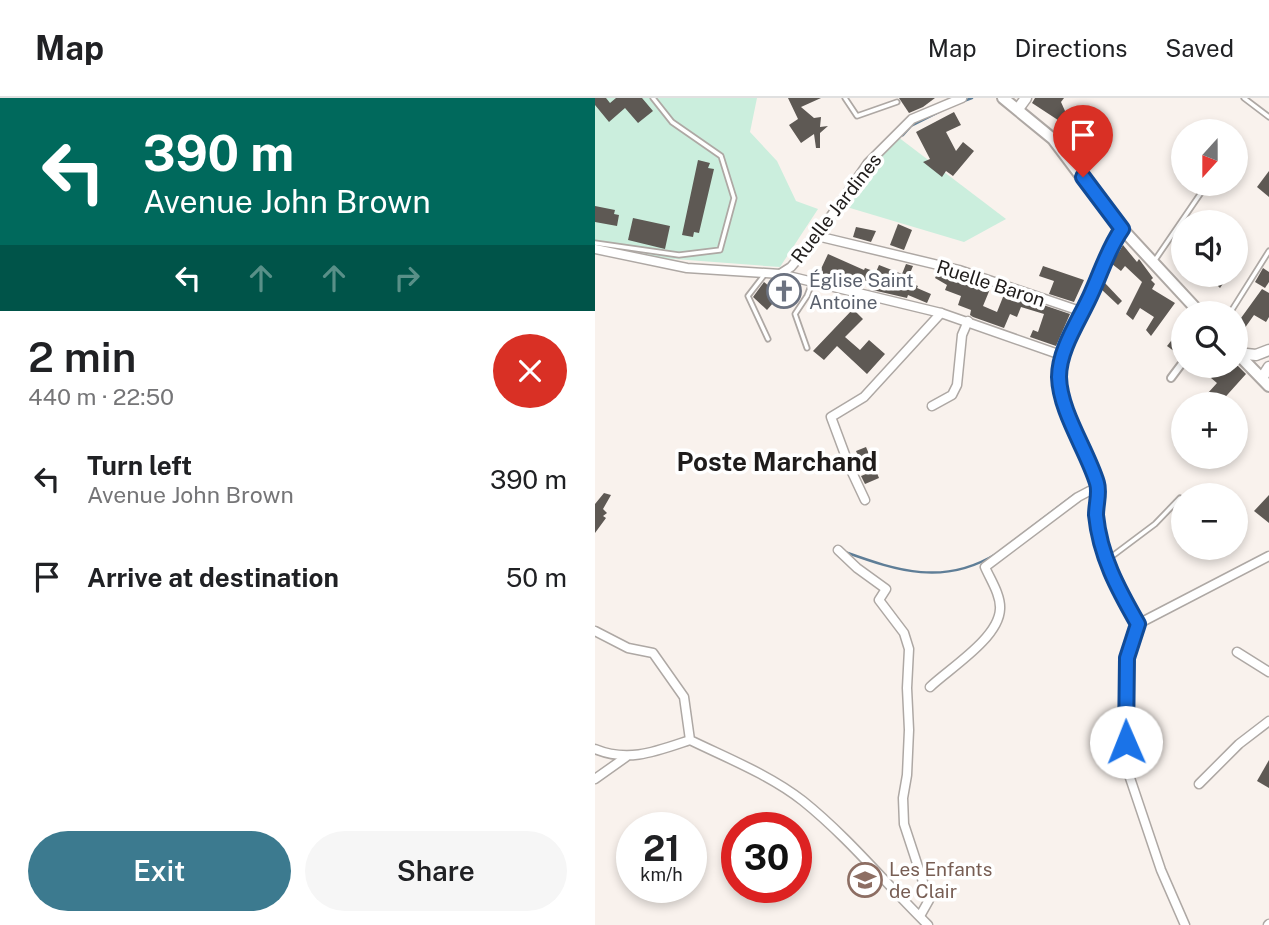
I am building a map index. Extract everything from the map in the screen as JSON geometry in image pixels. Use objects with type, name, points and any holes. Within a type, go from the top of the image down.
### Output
[{"type":"main road","points":[[1003,98],[1060,146],[1122,229],[1189,301]]},
{"type":"main road","points":[[1248,364],[1265,382]]},
{"type":"street","name":"Ruelle Jardines","points":[[780,274],[790,267],[817,236],[868,163],[912,119],[962,98]]},
{"type":"street","points":[[1018,109],[1027,98]]},
{"type":"street","points":[[1122,229],[1109,248],[1063,356],[1059,377],[1068,413],[1099,486],[1096,513],[1105,561],[1138,624]]},
{"type":"street","name":"Ruelle Baron","points":[[817,236],[959,270],[1083,312]]},
{"type":"street","points":[[595,249],[687,268],[780,274],[941,313],[1063,356]]},
{"type":"street","points":[[865,500],[849,468],[831,417],[864,397],[941,313]]},
{"type":"street","points":[[932,407],[952,395],[957,385],[962,335],[968,321]]},
{"type":"street","points":[[1248,354],[1255,355],[1269,350]]},
{"type":"street","points":[[1265,382],[1269,367]]},
{"type":"street","points":[[930,687],[977,647],[999,616],[1000,606],[985,567],[1078,497],[1099,486]]},
{"type":"street","points":[[838,550],[886,589],[879,600],[904,633],[909,649],[909,730],[903,797],[904,824],[929,900],[920,916]]},
{"type":"street","points":[[1185,925],[1161,870],[1127,769],[1127,658],[1138,624],[1269,556]]},
{"type":"street","points":[[595,631],[628,648],[649,651],[658,657],[684,697],[690,740]]},
{"type":"street","points":[[1237,652],[1269,672]]},
{"type":"street","points":[[1199,784],[1239,744],[1269,721]]},
{"type":"street","points":[[595,750],[608,755],[643,756],[690,740],[764,777],[800,799],[843,836],[929,925]]},
{"type":"street","points":[[595,779],[626,757]]},
{"type":"lane","points":[[595,243],[679,255],[720,250],[734,198],[721,156],[673,122],[653,98]]},
{"type":"lane","points":[[845,98],[857,117],[897,102]]},
{"type":"lane","points":[[1244,98],[1269,117]]},
{"type":"lane","points":[[1153,262],[1199,196]]},
{"type":"lane","points":[[1238,301],[1269,251]]},
{"type":"lane","points":[[765,274],[748,296],[768,338]]},
{"type":"lane","points":[[807,348],[795,314],[813,282]]},
{"type":"lane","points":[[1105,561],[1155,524],[1171,507]]},
{"type":"green space","points":[[595,98],[757,98],[750,132],[777,161],[796,201],[818,209],[780,267],[661,258],[595,241]]},
{"type":"green space","points":[[898,137],[1006,219],[964,242],[840,205],[870,164]]},
{"type":"building","points":[[595,98],[606,98],[610,103],[616,98],[642,98],[653,111],[638,123],[625,108],[609,122],[595,105]]},
{"type":"building","points":[[788,98],[821,98],[801,107],[814,118],[821,117],[820,127],[828,126],[820,133],[820,148],[816,148],[814,134],[801,143],[789,125],[798,119]]},
{"type":"building","points":[[899,98],[935,98],[909,113]]},
{"type":"building","points":[[1035,98],[1064,98],[1061,102],[1065,111],[1070,114],[1064,124],[1032,103]]},
{"type":"building","points":[[954,112],[961,125],[946,132],[956,151],[963,142],[974,151],[953,176],[946,171],[942,177],[923,162],[930,159],[916,132]]},
{"type":"building","points":[[698,160],[710,163],[708,168],[714,169],[699,233],[694,232],[693,237],[682,235]]},
{"type":"building","points":[[1269,171],[1269,197],[1257,187]]},
{"type":"building","points":[[595,206],[615,210],[614,214],[619,215],[617,226],[595,222]]},
{"type":"building","points":[[633,218],[670,226],[665,249],[628,240]]},
{"type":"building","points":[[898,224],[912,230],[904,250],[890,245]]},
{"type":"building","points":[[856,227],[876,231],[871,242],[853,237]]},
{"type":"building","points":[[1123,245],[1137,262],[1139,259],[1153,278],[1151,280],[1155,284],[1152,289],[1172,301],[1171,308],[1151,336],[1146,330],[1154,317],[1140,308],[1133,320],[1126,314],[1142,282],[1125,266],[1121,271],[1112,264]]},
{"type":"building","points":[[828,254],[864,270],[865,268],[876,272],[879,265],[902,274],[906,264],[913,266],[908,278],[914,281],[913,284],[918,286],[917,288],[931,294],[927,303],[908,295],[907,298],[868,289],[871,283],[852,276],[849,284],[822,277],[820,271]]},
{"type":"building","points":[[1043,266],[1084,280],[1074,302],[1049,294],[1054,281],[1039,276]]},
{"type":"building","points":[[1263,268],[1269,272],[1269,282],[1265,288],[1255,282]]},
{"type":"building","points":[[938,272],[990,289],[983,306],[997,312],[1005,292],[1070,314],[1056,346],[1030,337],[1033,330],[1038,332],[1044,314],[1021,307],[1017,317],[1010,314],[1004,328],[973,317],[970,315],[971,310],[958,305],[961,296],[945,290],[947,285],[935,278]]},
{"type":"building","points":[[764,282],[780,295],[767,310],[753,297]]},
{"type":"building","points":[[1104,282],[1122,301],[1118,305],[1101,289]]},
{"type":"building","points":[[1262,289],[1269,293],[1269,317],[1266,322],[1254,315],[1248,324],[1248,308]]},
{"type":"building","points":[[853,309],[863,319],[845,337],[860,350],[869,340],[885,354],[867,374],[837,346],[824,360],[813,351]]},
{"type":"building","points":[[1211,378],[1242,378],[1230,392],[1209,392],[1217,383]]},
{"type":"building","points":[[866,447],[879,478],[865,484],[861,476],[866,474],[856,451]]},
{"type":"building","points":[[604,493],[611,495],[603,509],[607,513],[603,516],[606,518],[595,533],[595,504]]},
{"type":"building","points":[[1269,495],[1269,523],[1254,511]]},
{"type":"building","points":[[1269,760],[1269,788],[1257,781]]},
{"type":"waterway","points":[[961,102],[972,98]]},
{"type":"waterway","points":[[897,137],[903,135],[911,126],[945,109]]},
{"type":"waterway","points":[[1012,542],[1074,495]]},
{"type":"waterway","points":[[845,552],[884,565],[921,572],[958,570],[996,554]]},
{"type":"place","name":"Église Saint Antoine","points":[[784,291]]},
{"type":"place","name":"Les Enfants de Clair","points":[[865,880]]},
{"type":"district","name":"Poste Marchand","points":[[777,462]]},
{"type":"route","points":[[1083,177],[1122,229],[1109,248],[1093,291],[1071,337],[1063,356],[1059,377],[1068,413],[1099,486],[1096,513],[1105,561],[1138,624],[1127,658],[1126,742]]}]
